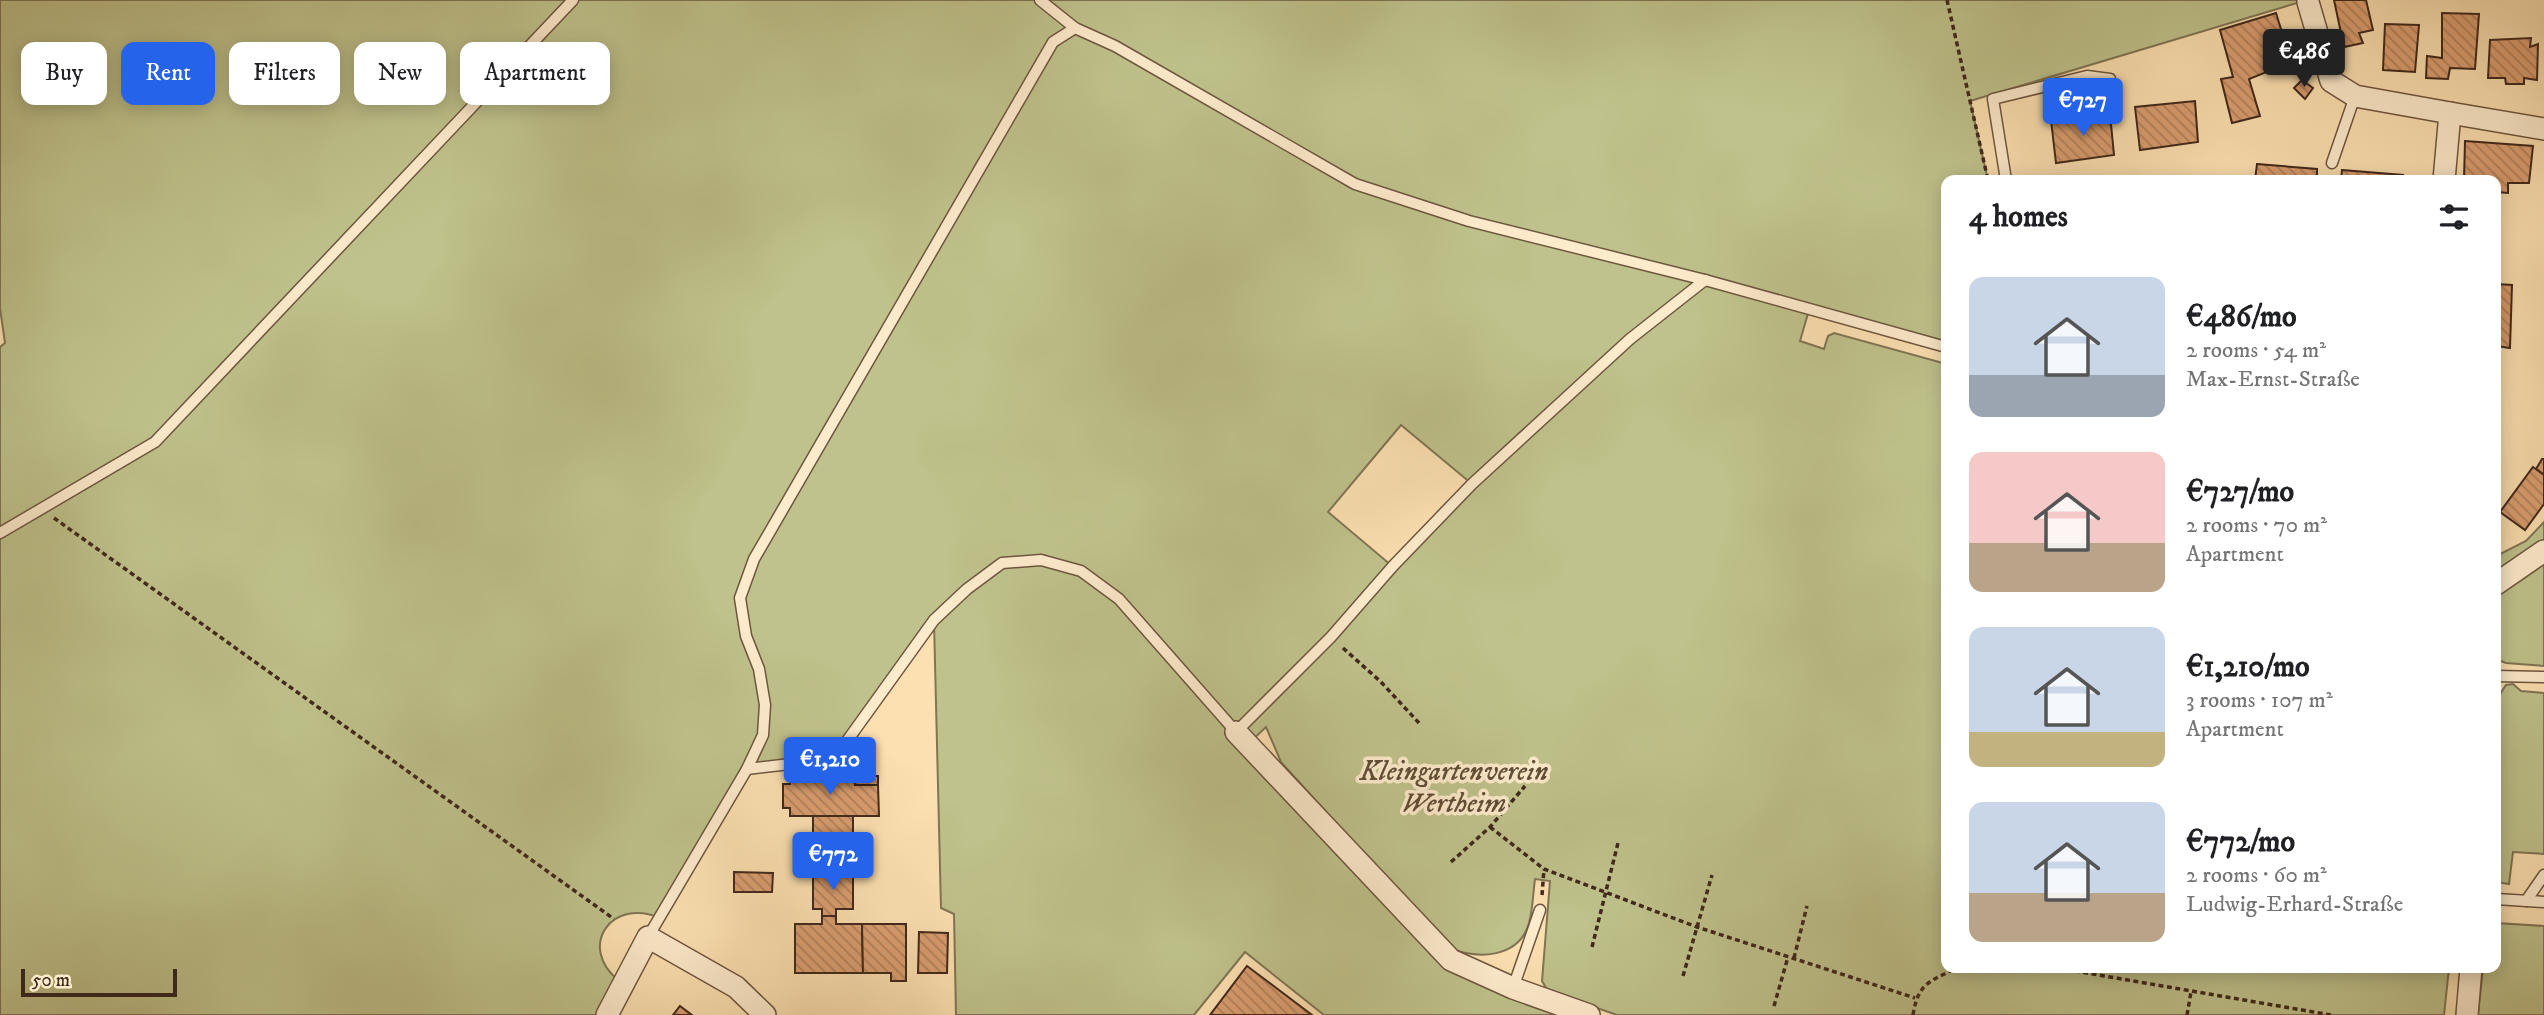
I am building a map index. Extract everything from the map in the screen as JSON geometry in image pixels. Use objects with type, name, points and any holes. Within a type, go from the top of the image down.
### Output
[{"type":"street","points":[[2308,2],[2331,81],[2355,96],[2544,129]]},
{"type":"street","points":[[2444,175],[2450,113]]},
{"type":"street","points":[[2501,581],[2544,551]]},
{"type":"street","points":[[1236,732],[1451,960],[1513,988],[1589,1015]]},
{"type":"street","points":[[607,1015],[648,937],[736,987],[765,1015]]},
{"type":"street","points":[[2467,1015],[2471,973]]},
{"type":"lane","points":[[0,533],[155,442],[573,0]]},
{"type":"lane","points":[[1040,0],[1075,28],[1115,46],[1355,184],[1469,221],[1705,280],[1941,346]]},
{"type":"lane","points":[[648,937],[747,769],[763,735],[765,705],[759,668],[746,636],[740,598],[754,559],[1053,42],[1075,28]]},
{"type":"lane","points":[[2005,175],[1993,99],[2087,76],[2110,79],[2114,96]]},
{"type":"lane","points":[[2332,163],[2355,96]]},
{"type":"lane","points":[[747,769],[834,759],[934,620],[967,589],[1002,563],[1041,560],[1081,570],[1119,598],[1236,732],[1331,637],[1392,566],[1472,484],[1630,339],[1705,280]]},
{"type":"lane","points":[[2501,676],[2544,677]]},
{"type":"lane","points":[[2526,901],[2544,875]]},
{"type":"lane","points":[[2501,899],[2544,902]]},
{"type":"lane","points":[[1513,988],[1540,910]]},
{"type":"path","points":[[1947,0],[1987,175]]},
{"type":"path","points":[[41,509],[614,919]]},
{"type":"path","points":[[1331,637],[1381,682],[1419,723]]},
{"type":"path","points":[[1451,862],[1490,827],[1525,786]]},
{"type":"path","points":[[1490,827],[1544,869],[1697,927],[1915,998]]},
{"type":"path","points":[[1592,947],[1604,890],[1618,843]]},
{"type":"path","points":[[1540,910],[1544,869]]},
{"type":"path","points":[[1683,976],[1712,875]]},
{"type":"path","points":[[1774,1006],[1807,906]]},
{"type":"path","points":[[1913,1015],[1915,998],[1923,984],[1946,973]]},
{"type":"path","points":[[2086,973],[2331,1015]]},
{"type":"path","points":[[2187,1015],[2191,992]]},
{"type":"green space","name":"Kleingartenverein Wertheim","points":[[0,0],[2307,0],[1970,101],[1987,175],[1941,175],[1941,346],[1809,310],[1800,341],[1824,349],[1828,336],[1834,333],[1941,362],[1941,973],[2448,973],[2444,1015],[1617,1015],[1548,991],[1542,981],[1550,881],[1535,879],[1529,923],[1516,944],[1506,950],[1483,955],[1448,947],[1281,762],[1266,727],[1248,744],[1451,959],[1589,1015],[1324,1015],[1245,952],[1194,1015],[956,1015],[954,914],[941,908],[934,622],[834,759],[747,769],[660,918],[643,913],[627,914],[615,919],[606,928],[601,940],[601,953],[606,967],[618,980],[607,1015],[0,1015],[0,347],[5,343],[0,308]],"holes":[[[1401,425],[1472,484],[1392,566],[1328,512]]]},
{"type":"green space","points":[[2544,522],[2544,551],[2501,581],[2501,554],[2526,541]]},
{"type":"green space","points":[[2544,562],[2544,666],[2501,661],[2501,590]]},
{"type":"green space","points":[[2513,684],[2521,691],[2544,693],[2544,854],[2513,852],[2509,884],[2501,883],[2501,692],[2506,685]]},
{"type":"green space","points":[[2501,923],[2544,926],[2544,1015],[2478,1015],[2482,973],[2501,973]]},
{"type":"building","points":[[2334,0],[2366,0],[2373,30],[2359,33],[2363,43],[2344,47]]},
{"type":"building","points":[[2276,13],[2291,62],[2249,79],[2260,116],[2232,123],[2221,79],[2233,77],[2220,30]]},
{"type":"building","points":[[2442,13],[2479,14],[2475,69],[2450,68],[2448,79],[2426,78],[2427,56],[2442,58]]},
{"type":"building","points":[[2385,24],[2419,25],[2415,72],[2383,70]]},
{"type":"building","points":[[2531,38],[2530,47],[2538,44],[2537,80],[2524,78],[2524,84],[2506,84],[2505,78],[2488,78],[2490,40]]},
{"type":"building","points":[[2302,80],[2313,88],[2305,99],[2294,88]]},
{"type":"building","points":[[2195,101],[2198,142],[2140,150],[2135,107]]},
{"type":"building","points":[[2110,114],[2114,155],[2056,163],[2051,120]]},
{"type":"building","points":[[2465,141],[2533,146],[2529,183],[2508,183],[2508,193],[2501,192],[2501,175],[2464,175]]},
{"type":"building","points":[[2257,164],[2317,169],[2317,175],[2256,175]]},
{"type":"building","points":[[2342,170],[2403,175],[2342,175]]},
{"type":"building","points":[[2501,284],[2512,285],[2510,348],[2501,347]]},
{"type":"building","points":[[2544,459],[2544,475],[2536,469]]},
{"type":"building","points":[[2533,467],[2544,475],[2544,504],[2525,530],[2501,511]]},
{"type":"building","points":[[790,776],[854,776],[855,785],[878,785],[879,816],[790,816],[790,808],[783,808],[783,784],[790,784]]},
{"type":"building","points":[[854,776],[878,776],[878,785],[855,785]]},
{"type":"building","points":[[813,816],[853,816],[853,872],[813,872]]},
{"type":"building","points":[[734,872],[773,873],[772,892],[734,892]]},
{"type":"building","points":[[813,872],[853,872],[853,909],[836,909],[836,916],[822,916],[822,909],[813,909]]},
{"type":"building","points":[[822,916],[836,916],[836,924],[862,924],[863,973],[795,973],[795,924],[822,924]]},
{"type":"building","points":[[862,924],[906,924],[906,981],[891,981],[891,973],[863,973]]},
{"type":"building","points":[[919,932],[948,933],[947,973],[918,973]]},
{"type":"building","points":[[1247,966],[1312,1015],[1210,1015]]},
{"type":"building","points":[[680,1006],[692,1015],[673,1015]]}]
